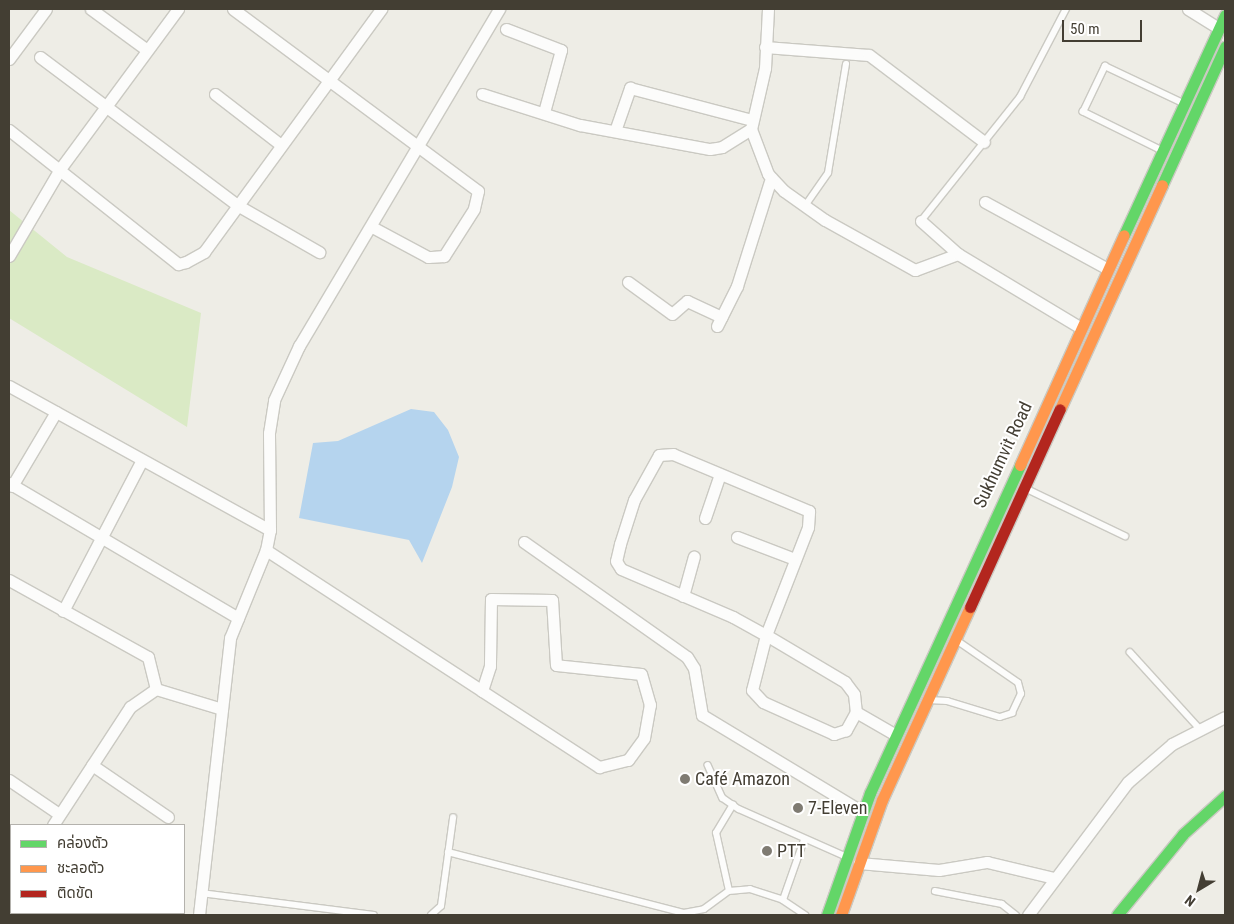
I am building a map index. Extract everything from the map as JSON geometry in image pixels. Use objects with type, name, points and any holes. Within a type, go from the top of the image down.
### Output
[{"type":"main road","name":"Sukhumvit Road","points":[[827,915],[863,812],[896,735],[1225,15]]},
{"type":"main road","name":"Sukhumvit Road","points":[[842,915],[882,800],[1023,487],[1224,54]]},
{"type":"main road","points":[[1107,270],[1120,278]]},
{"type":"main road","points":[[1122,913],[1183,834],[1225,796]]},
{"type":"street","points":[[9,59],[46,9]]},
{"type":"street","points":[[91,9],[147,50]]},
{"type":"street","points":[[9,256],[60,169],[178,9]]},
{"type":"street","points":[[233,9],[418,149],[478,191],[474,209],[444,256],[428,257],[372,227]]},
{"type":"street","points":[[9,130],[178,264],[204,252],[381,9]]},
{"type":"street","points":[[199,915],[230,638],[266,550],[270,530],[269,433],[274,400],[299,346],[372,227],[499,9]]},
{"type":"street","points":[[1188,9],[1219,28]]},
{"type":"street","points":[[766,10],[765,68],[751,124],[772,178],[805,206],[915,270],[958,254]]},
{"type":"street","points":[[506,29],[562,50],[544,112]]},
{"type":"street","points":[[765,47],[869,55],[984,142]]},
{"type":"street","points":[[40,57],[107,105],[237,205],[319,252]]},
{"type":"street","points":[[615,131],[630,88],[751,124]]},
{"type":"street","points":[[216,94],[281,145]]},
{"type":"street","points":[[482,94],[544,112],[563,121],[710,149],[722,147],[751,124]]},
{"type":"street","points":[[628,282],[672,314],[687,302],[719,321],[737,286],[772,178]]},
{"type":"street","points":[[985,202],[1107,270]]},
{"type":"street","points":[[920,221],[958,254],[1081,328]]},
{"type":"street","points":[[9,386],[270,530]]},
{"type":"street","points":[[56,412],[11,484],[238,618]]},
{"type":"street","points":[[795,558],[766,635],[753,682],[755,696],[834,734],[846,730],[856,712],[854,694],[846,682],[766,635],[733,617],[622,569],[616,561],[634,500],[659,455],[673,454],[808,511],[810,519],[795,558]]},
{"type":"street","points":[[63,611],[100,537],[142,460]]},
{"type":"street","points":[[705,518],[720,474]]},
{"type":"street","points":[[737,537],[795,558]]},
{"type":"street","points":[[524,542],[687,656],[694,668],[702,715],[863,812]]},
{"type":"street","points":[[266,550],[599,768],[628,760],[644,738],[650,705],[641,674],[556,665],[552,600],[492,599],[490,666],[482,691]]},
{"type":"street","points":[[683,596],[694,556]]},
{"type":"street","points":[[9,580],[148,657],[156,689]]},
{"type":"street","points":[[156,689],[222,709]]},
{"type":"street","points":[[54,824],[130,707],[156,689]]},
{"type":"street","points":[[856,712],[896,735]]},
{"type":"street","points":[[1028,915],[1128,782],[1172,744],[1225,717]]},
{"type":"street","points":[[92,765],[168,816]]},
{"type":"street","points":[[9,780],[60,814]]},
{"type":"street","points":[[859,863],[939,870],[987,862],[1054,878]]},
{"type":"lane","points":[[920,221],[1020,97],[1066,9]]},
{"type":"lane","points":[[805,206],[828,172],[846,64]]},
{"type":"lane","points":[[1162,151],[1083,112],[1105,66],[1184,104]]},
{"type":"lane","points":[[1023,487],[1126,536]]},
{"type":"lane","points":[[927,700],[948,701],[1000,717],[1012,713],[1021,694],[1018,683],[955,639]]},
{"type":"lane","points":[[1130,652],[1200,729]]},
{"type":"lane","points":[[708,765],[723,798],[733,805],[804,840],[847,857]]},
{"type":"lane","points":[[729,891],[716,833],[733,805]]},
{"type":"lane","points":[[431,915],[441,906],[453,818]]},
{"type":"lane","points":[[783,900],[804,840]]},
{"type":"lane","points":[[448,852],[684,912],[704,909],[729,891],[750,888],[783,900],[805,915]]},
{"type":"lane","points":[[935,891],[1002,904],[1016,915]]},
{"type":"lane","points":[[201,893],[374,915]]},
{"type":"green space","points":[[9,210],[67,257],[201,313],[187,427],[9,318]]},
{"type":"water","points":[[411,409],[434,412],[448,430],[459,457],[452,487],[422,563],[409,540],[299,518],[313,443],[338,441]]},
{"type":"traffic: fast","points":[[1124,235],[1225,15]]},
{"type":"traffic: fast","points":[[1162,185],[1225,47]]},
{"type":"traffic: fast","points":[[827,915],[870,793],[1020,465]]},
{"type":"traffic: fast","points":[[1117,915],[1183,834],[1225,796]]},
{"type":"traffic: slow","points":[[1060,409],[1162,185]]},
{"type":"traffic: slow","points":[[1020,465],[1124,235]]},
{"type":"traffic: slow","points":[[841,915],[882,800],[970,607]]},
{"type":"traffic: jam","points":[[970,607],[1060,409]]},
{"type":"place","name":"Café Amazon","points":[[685,779]]},
{"type":"place","name":"7-Eleven","points":[[798,808]]},
{"type":"place","name":"PTT","points":[[767,851]]}]
